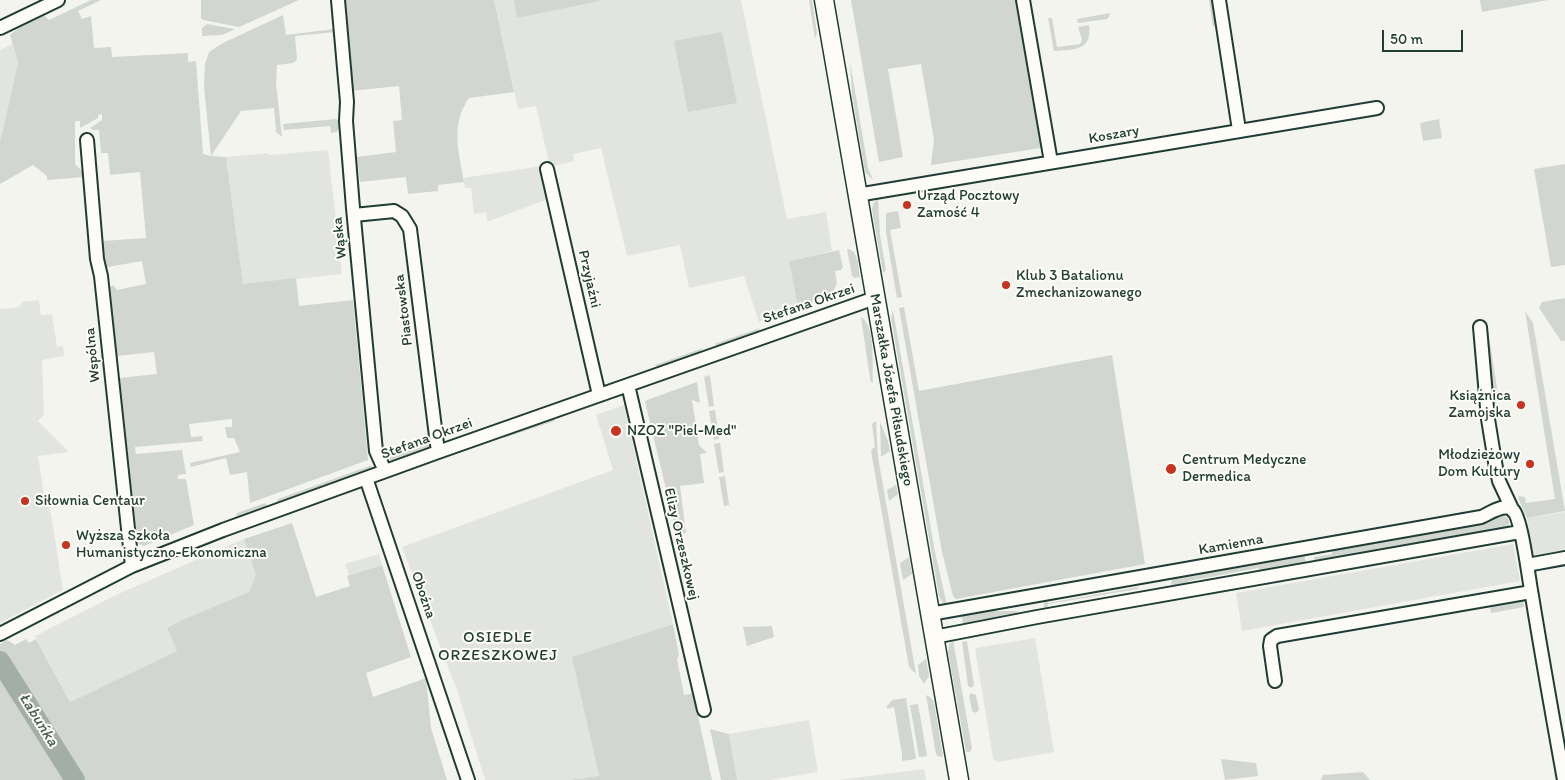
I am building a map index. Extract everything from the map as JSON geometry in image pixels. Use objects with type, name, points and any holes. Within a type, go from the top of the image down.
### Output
[{"type":"street","points":[[0,28],[58,0]]},
{"type":"street","name":"Wąska","points":[[338,0],[347,102],[346,121],[376,451],[385,471]]},
{"type":"street","name":"Marszałka Józefa Piłsudskiego","points":[[824,0],[959,780]]},
{"type":"street","points":[[1023,0],[1051,162]]},
{"type":"street","points":[[1219,0],[1239,130]]},
{"type":"street","name":"Koszary","points":[[857,195],[1377,108]]},
{"type":"street","name":"Wspólna","points":[[87,140],[97,259],[101,276],[132,566]]},
{"type":"street","name":"Przyjaźni","points":[[547,169],[599,395]]},
{"type":"street","name":"Piastowska","points":[[354,215],[394,212],[402,216],[410,229],[438,452]]},
{"type":"street","name":"Stefana Okrzei","points":[[0,634],[132,566],[223,530],[875,298]]},
{"type":"street","points":[[1480,327],[1488,419],[1496,468],[1499,481],[1513,511],[1520,532],[1564,780]]},
{"type":"street","name":"Elizy Orzeszkowej","points":[[628,385],[704,710]]},
{"type":"street","name":"Oboźna","points":[[366,478],[468,780]]},
{"type":"street","name":"Kamienna","points":[[930,614],[1481,517],[1502,508],[1509,508],[1513,511]]},
{"type":"street","points":[[934,637],[1037,617],[1520,532]]},
{"type":"street","points":[[1527,565],[1565,558]]},
{"type":"street","points":[[1154,575],[1158,596]]},
{"type":"street","points":[[1275,681],[1270,646],[1271,640],[1276,636],[1531,592]]},
{"type":"street","points":[[1033,596],[1037,617]]},
{"type":"shaded area","points":[[91,0],[101,0],[78,11],[82,19],[91,16],[94,48],[111,47],[112,57],[188,53],[188,62],[196,61],[203,154],[226,157],[243,284],[296,278],[299,306],[353,300],[368,460],[250,503],[247,472],[230,475],[226,458],[191,467],[190,463],[240,452],[234,438],[227,438],[225,427],[232,427],[232,419],[189,424],[191,437],[202,436],[203,441],[135,447],[136,454],[182,450],[186,474],[178,475],[178,479],[186,479],[194,525],[144,546],[139,544],[137,539],[119,378],[157,374],[154,352],[117,356],[110,287],[113,285],[117,290],[146,284],[142,261],[108,267],[104,264],[103,241],[146,238],[140,172],[110,175],[108,153],[101,153],[99,130],[90,128],[102,120],[102,114],[80,128],[80,121],[75,121],[75,164],[84,173],[85,177],[47,180],[47,176],[33,165],[0,184],[0,142],[18,63],[10,35],[22,25],[42,14],[49,20]]},
{"type":"shaded area","points":[[201,0],[299,0],[239,27],[203,20],[201,18]]},
{"type":"shaded area","points":[[343,0],[494,0],[514,92],[469,98],[463,108],[458,129],[458,149],[464,182],[438,185],[438,191],[408,194],[406,177],[360,182],[357,157],[396,152],[393,121],[402,120],[399,86],[351,91]]},
{"type":"shaded area","points":[[494,0],[741,0],[787,219],[826,212],[832,251],[789,261],[798,308],[759,322],[744,276],[689,288],[680,245],[627,256],[601,148],[573,154],[574,161],[550,167],[536,106],[518,109]]},
{"type":"shaded area","points":[[514,0],[604,0],[517,18]]},
{"type":"shaded area","points":[[809,0],[812,0],[817,33],[815,39]]},
{"type":"shaded area","points":[[851,0],[1016,0],[1041,148],[931,165],[934,140],[921,64],[888,69],[903,157],[879,162]]},
{"type":"shaded area","points":[[1209,0],[1214,0],[1216,24],[1213,27]]},
{"type":"shaded area","points":[[1480,0],[1548,0],[1482,12]]},
{"type":"shaded area","points":[[1110,13],[1107,19],[1078,23],[1077,19]]},
{"type":"shaded area","points":[[283,15],[286,35],[334,29],[335,32],[295,36],[297,60],[293,63],[277,65],[276,83],[282,137],[276,132],[274,108],[241,111],[211,156],[204,87],[205,64],[209,52],[223,43]]},
{"type":"shaded area","points":[[1048,18],[1052,18],[1057,47],[1080,44],[1082,40],[1078,27],[1089,25],[1088,39],[1085,44],[1075,49],[1054,51]]},
{"type":"shaded area","points":[[207,24],[235,29],[222,35],[202,36],[202,28]]},
{"type":"shaded area","points":[[722,32],[737,103],[688,112],[674,41]]},
{"type":"shaded area","points":[[12,44],[18,63],[0,142],[0,50]]},
{"type":"shaded area","points":[[850,61],[868,168],[873,180],[865,172],[852,95]]},
{"type":"shaded area","points":[[336,119],[340,121],[341,128],[331,133],[330,126],[284,130],[283,124]]},
{"type":"shaded area","points":[[1439,119],[1442,138],[1423,141],[1420,123]]},
{"type":"shaded area","points":[[328,150],[342,274],[243,285],[226,157]]},
{"type":"shaded area","points":[[1565,164],[1565,265],[1551,267],[1534,169]]},
{"type":"shaded area","points":[[542,166],[548,199],[487,222],[486,212],[474,214],[471,188],[465,188],[463,178]]},
{"type":"shaded area","points":[[878,198],[880,235],[886,270],[883,273],[872,210],[873,204]]},
{"type":"shaded area","points":[[898,211],[901,228],[890,230],[902,297],[897,298],[886,233],[886,213]]},
{"type":"shaded area","points":[[847,249],[854,252],[856,256],[860,277],[855,278],[852,276]]},
{"type":"shaded area","points":[[839,250],[843,267],[841,270],[835,271],[837,284],[831,295],[798,308],[789,261]]},
{"type":"shaded area","points":[[1565,298],[1565,341],[1561,341],[1539,308],[1542,302]]},
{"type":"shaded area","points":[[39,300],[41,315],[52,314],[57,347],[63,346],[64,356],[42,360],[44,414],[38,421],[69,452],[38,456],[44,495],[48,495],[63,590],[0,623],[0,309],[19,307],[22,302]]},
{"type":"shaded area","points":[[904,307],[919,391],[1112,355],[1145,564],[956,599],[953,596],[942,552],[899,308]]},
{"type":"shaded area","points":[[893,310],[935,552],[947,605],[942,602],[939,596],[891,318]]},
{"type":"shaded area","points":[[1525,311],[1533,323],[1565,511],[1527,518],[1518,498],[1519,496],[1525,497],[1526,503],[1555,499]]},
{"type":"shaded area","points":[[861,317],[866,322],[871,337],[873,383],[870,379]]},
{"type":"shaded area","points":[[760,328],[757,333],[719,346],[714,344]]},
{"type":"shaded area","points":[[1487,330],[1499,401],[1495,401],[1491,393]]},
{"type":"shaded area","points":[[703,348],[699,353],[659,368],[655,365]]},
{"type":"shaded area","points":[[710,375],[714,406],[709,407],[704,377]]},
{"type":"shaded area","points":[[697,382],[700,403],[692,400],[699,445],[707,453],[700,454],[704,483],[680,486],[686,533],[677,534],[645,402]]},
{"type":"shaded area","points":[[624,405],[673,624],[573,657],[599,777],[569,780],[485,780],[458,693],[402,547],[613,470],[596,415]]},
{"type":"shaded area","points":[[715,410],[719,439],[714,440],[709,411]]},
{"type":"shaded area","points":[[554,418],[555,421],[504,438],[503,435]]},
{"type":"shaded area","points":[[876,421],[878,457],[916,674],[909,667],[872,457],[871,450],[875,447],[872,424]]},
{"type":"shaded area","points":[[880,422],[890,451],[881,457]]},
{"type":"shaded area","points":[[432,443],[428,449],[395,461],[386,459]]},
{"type":"shaded area","points":[[720,443],[724,472],[719,473],[714,444]]},
{"type":"shaded area","points":[[372,465],[370,470],[276,503],[278,499]]},
{"type":"shaded area","points":[[725,476],[729,505],[724,506],[719,477]]},
{"type":"shaded area","points":[[896,485],[898,494],[889,501],[887,490]]},
{"type":"shaded area","points":[[265,503],[268,506],[238,518],[236,517],[237,513]]},
{"type":"shaded area","points":[[1565,512],[1565,564],[1536,569],[1527,518]]},
{"type":"shaded area","points":[[1501,515],[1509,520],[1506,529],[1315,563],[1314,557],[1332,554],[1332,550],[1482,523]]},
{"type":"shaded area","points":[[292,523],[316,597],[350,586],[347,576],[382,565],[411,657],[366,673],[373,697],[426,678],[431,728],[447,780],[0,780],[0,644],[7,640],[15,645],[26,639],[29,643],[36,639],[70,702],[177,651],[167,628],[249,592],[256,575],[244,539]]},
{"type":"shaded area","points":[[244,539],[256,575],[249,592],[167,628],[177,651],[70,702],[35,636],[118,594]]},
{"type":"shaded area","points":[[1513,544],[1520,581],[1242,631],[1236,593]]},
{"type":"shaded area","points":[[379,554],[382,565],[349,575],[345,564]]},
{"type":"shaded area","points":[[1304,554],[1306,564],[1263,572],[1258,568],[1189,581],[1186,585],[1175,587],[1172,586],[1171,582],[1174,577]]},
{"type":"shaded area","points":[[909,557],[912,574],[903,580],[900,563]]},
{"type":"shaded area","points":[[1138,587],[1138,589],[1048,604],[1047,610],[1044,607],[1044,602],[1047,599],[1048,603]]},
{"type":"shaded area","points":[[1523,599],[1524,607],[1491,613],[1490,608],[1493,604]]},
{"type":"shaded area","points":[[979,611],[1015,611],[1019,614],[964,626],[961,614]]},
{"type":"shaded area","points":[[673,624],[684,695],[693,693],[712,780],[569,780],[599,776],[572,657]]},
{"type":"shaded area","points":[[772,626],[774,637],[747,646],[743,627]]},
{"type":"shaded area","points":[[1035,638],[1054,752],[998,762],[993,758],[975,648]]},
{"type":"shaded area","points":[[953,640],[972,748],[970,752],[966,752],[948,652],[949,645]]},
{"type":"shaded area","points":[[967,641],[974,685],[971,688],[968,686],[962,642]]},
{"type":"shaded area","points":[[926,659],[929,676],[924,684],[919,676],[918,665]]},
{"type":"shaded area","points":[[971,693],[976,695],[979,710],[976,713],[972,711],[969,696]]},
{"type":"shaded area","points":[[926,695],[934,702],[943,756],[939,757],[936,754]]},
{"type":"shaded area","points":[[906,698],[916,759],[902,761],[894,707],[887,709],[887,706],[892,700]]},
{"type":"shaded area","points":[[918,704],[927,756],[919,757],[910,705]]},
{"type":"shaded area","points":[[809,720],[818,772],[770,780],[737,780],[729,734]]},
{"type":"shaded area","points":[[710,729],[729,734],[737,780],[721,780]]},
{"type":"shaded area","points":[[1221,759],[1256,763],[1258,776],[1225,780]]},
{"type":"shaded area","points":[[924,769],[926,780],[838,780]]},
{"type":"shaded area","points":[[1363,772],[1370,780],[1321,780],[1323,775]]},
{"type":"waterway","name":"Łabuńka","points":[[0,661],[75,780]]},
{"type":"place","name":"Urząd Pocztowy Zamość 4","points":[[907,205]]},
{"type":"place","name":"Klub 3 Batalionu Zmechanizowanego","points":[[1006,285]]},
{"type":"place","name":"Książnica Zamojska","points":[[1521,405]]},
{"type":"place","name":"NZOZ \"Piel-Med\"","points":[[616,431]]},
{"type":"place","name":"Młodzieżowy Dom Kultury","points":[[1530,464]]},
{"type":"place","name":"Centrum Medyczne Dermedica","points":[[1171,469]]},
{"type":"place","name":"Siłownia Centaur","points":[[25,501]]},
{"type":"place","name":"Wyższa Szkoła Humanistyczno-Ekonomiczna","points":[[66,545]]},
{"type":"district","name":"OSIEDLE ORZESZKOWEJ","points":[[498,647]]}]
